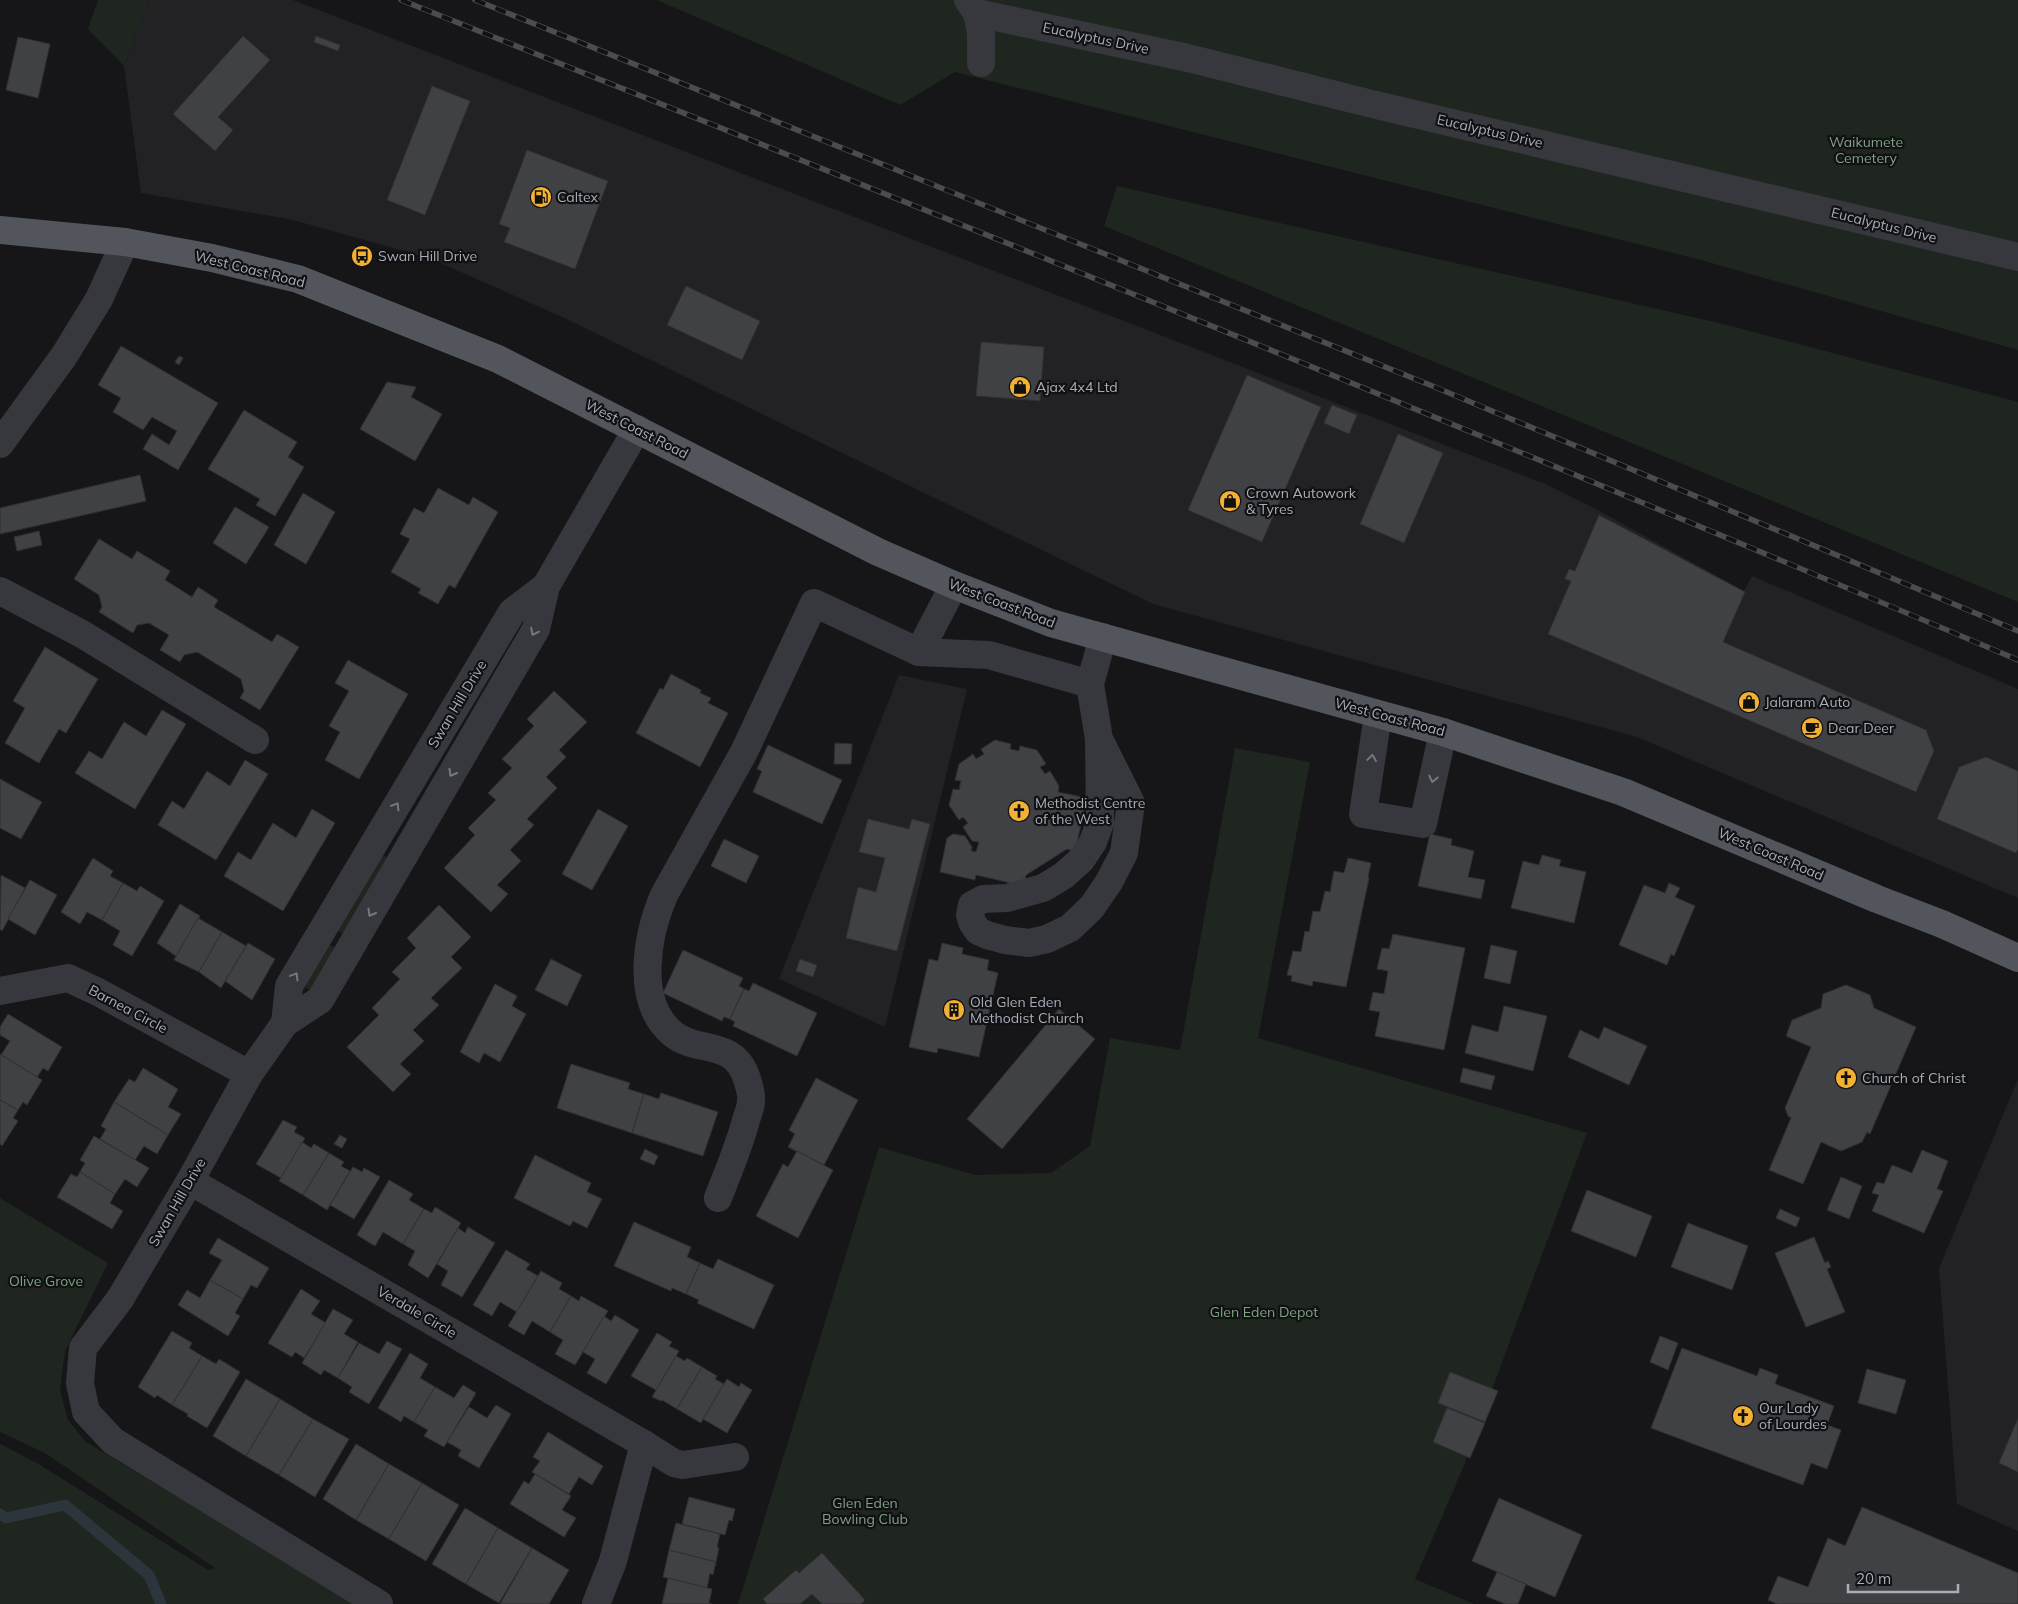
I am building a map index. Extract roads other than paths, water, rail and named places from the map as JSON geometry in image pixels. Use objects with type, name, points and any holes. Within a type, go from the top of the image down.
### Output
[{"type":"main road","name":"West Coast Road","points":[[0,230],[125,242],[212,258],[298,279],[498,359],[878,552],[954,585],[1050,623],[1444,732],[1623,792],[1877,899],[1942,924],[2018,958]]},
{"type":"street","points":[[973,6],[981,34],[981,63]]},
{"type":"street","name":"Eucalyptus Drive","points":[[973,6],[1382,106],[2018,257]]},
{"type":"street","points":[[0,444],[68,348],[99,299],[125,242]]},
{"type":"street","name":"Swan Hill Drive","points":[[379,1604],[113,1441],[86,1412],[80,1382],[83,1348],[120,1299],[190,1181],[249,1074],[285,1023],[320,1000],[536,629],[546,586],[638,429]]},
{"type":"street","points":[[919,652],[954,585]]},
{"type":"street","name":"Swan Hill Drive","points":[[285,1023],[289,986],[512,612],[546,586]]},
{"type":"street","points":[[0,591],[82,634],[255,740]]},
{"type":"street","points":[[718,1198],[741,1140],[751,1100],[749,1086],[743,1068],[732,1057],[719,1049],[692,1043],[674,1034],[658,1018],[652,1004],[648,976],[651,934],[655,916],[664,895],[744,752],[814,603],[919,652],[989,655],[1090,684]]},
{"type":"street","points":[[1099,739],[1131,803],[1124,853],[1110,882],[1092,907],[1070,928],[1047,939],[1029,943],[1005,940],[987,935],[978,930],[972,922],[970,915],[972,905],[983,899],[1007,898],[1043,888],[1063,876],[1082,860],[1093,842],[1100,824],[1099,739],[1090,684],[1103,637]]},
{"type":"street","points":[[1378,715],[1363,814],[1423,824],[1444,732]]},
{"type":"street","points":[[381,833],[409,848]]},
{"type":"street","name":"Barnea Circle","points":[[0,991],[68,978],[98,992],[249,1074]]},
{"type":"street","name":"Verdale Circle","points":[[190,1181],[674,1463],[683,1465],[735,1457]]},
{"type":"street","points":[[596,1604],[613,1561],[644,1444]]},
{"type":"waterway","points":[[0,1514],[6,1518],[65,1505],[149,1575],[161,1604]]},
{"type":"railway","points":[[401,0],[1211,326],[1615,491],[2018,660]]},
{"type":"railway","points":[[475,0],[1430,385],[2018,631]]},
{"type":"place","name":"Caltex","points":[[541,197]]},
{"type":"place","name":"Swan Hill Drive","points":[[362,256]]},
{"type":"place","name":"Ajax 4x4 Ltd","points":[[1020,387]]},
{"type":"place","name":"Crown Autowork & Tyres","points":[[1230,501]]},
{"type":"place","name":"Jalaram Auto","points":[[1749,702]]},
{"type":"place","name":"Dear Deer","points":[[1812,728]]},
{"type":"place","name":"Methodist Centre of the West","points":[[1019,811]]},
{"type":"place","name":"Old Glen Eden Methodist Church","points":[[954,1010]]},
{"type":"place","name":"Church of Christ","points":[[1846,1078]]},
{"type":"place","name":"Our Lady of Lourdes","points":[[1743,1416]]},
{"type":"park label","name":"Waikumete Cemetery","points":[[1866,150]]},
{"type":"park label","name":"Olive Grove","points":[[46,1281]]},
{"type":"park label","name":"Glen Eden Depot","points":[[1264,1312]]},
{"type":"park label","name":"Glen Eden Bowling Club","points":[[865,1512]]}]
